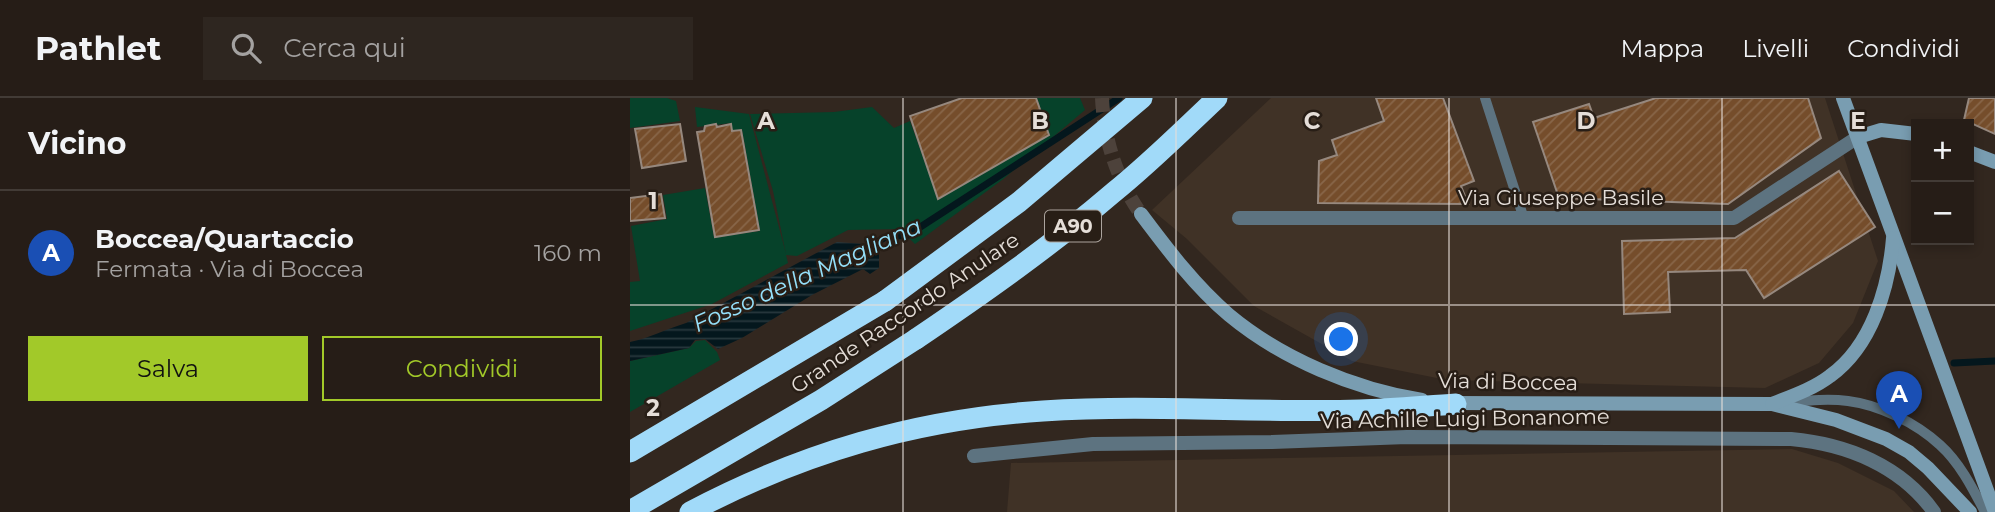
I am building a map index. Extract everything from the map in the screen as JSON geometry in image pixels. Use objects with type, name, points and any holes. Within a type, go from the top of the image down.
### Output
[{"type":"highway","name":"Grande Raccordo Anulare","points":[[630,452],[885,301],[1019,202],[1142,98]]},
{"type":"highway","name":"Grande Raccordo Anulare","points":[[630,511],[821,400],[994,286],[1116,191],[1217,98]]},
{"type":"highway","points":[[690,512],[744,484],[808,458],[893,433],[982,418],[1079,410],[1360,410],[1456,404]]},
{"type":"main road","name":"Via di Boccea","points":[[1843,98],[1995,512]]},
{"type":"main road","points":[[1858,137],[1881,130],[1911,133]]},
{"type":"main road","points":[[1974,154],[1995,162]]},
{"type":"main road","name":"Via di Boccea","points":[[1142,214],[1164,245],[1207,294],[1245,328],[1276,348],[1336,376],[1412,399],[1456,404],[1772,404],[1836,420],[1886,439],[1909,452],[1928,468],[1970,512]]},
{"type":"main road","name":"Via di Boccea","points":[[1772,404],[1822,382],[1843,366],[1854,352],[1883,297],[1892,255],[1893,233]]},
{"type":"street","name":"Via Giuseppe Basile","points":[[1239,218],[1734,218],[1740,217],[1858,137]]},
{"type":"street","name":"Via Achille Luigi Bonanome","points":[[974,456],[1093,444],[1407,437],[1791,439],[1834,446],[1886,468],[1916,489],[1934,512]]},
{"type":"lane","points":[[1485,98],[1524,219]]},
{"type":"lane","name":"Via di Boccea","points":[[1772,404],[1847,401],[1894,415],[1941,445],[1961,470],[1985,512]]},
{"type":"shaded area","points":[[1271,98],[1825,98],[1878,261],[1853,323],[1819,363],[1765,388],[1447,380],[1352,361],[1254,306],[1187,239],[1152,210]]},
{"type":"shaded area","points":[[1792,449],[1838,463],[1894,491],[1914,512],[1007,512],[1011,463]]},
{"type":"green space","points":[[630,98],[667,98],[676,101],[680,121],[630,128]]},
{"type":"green space","points":[[1037,98],[1080,98],[1085,110],[1002,180],[915,244],[900,229],[848,230],[797,256],[786,255],[788,263],[712,304],[630,331],[630,282],[640,281],[631,226],[667,219],[663,195],[705,188],[714,237],[760,231],[742,130],[732,130],[731,123],[697,127],[695,107],[749,114],[786,254],[773,191],[750,114],[834,112],[872,107],[894,128],[910,121],[938,199],[1050,136]]},
{"type":"green space","points":[[705,340],[717,352],[720,360],[630,412],[630,361],[689,348],[696,341]]},
{"type":"water","points":[[837,242],[879,245],[879,268],[870,274],[863,269],[718,349],[705,339],[695,340],[689,348],[630,361],[630,342],[686,323]]},
{"type":"building","points":[[962,98],[1036,98],[1049,135],[938,199],[910,116]]},
{"type":"building","points":[[1376,98],[1443,98],[1474,181],[1461,186],[1468,204],[1318,203],[1319,161],[1337,155],[1332,140],[1384,121]]},
{"type":"building","points":[[1656,98],[1808,98],[1821,138],[1728,204],[1559,198],[1533,122],[1589,104],[1594,118]]},
{"type":"building","points":[[1969,98],[1995,98],[1995,134],[1974,125],[1974,119],[1964,119]]},
{"type":"building","points":[[680,124],[686,161],[642,168],[635,129]]},
{"type":"building","points":[[716,124],[717,127],[731,124],[732,131],[741,130],[759,230],[715,237],[697,132],[704,131],[705,126]]},
{"type":"building","points":[[1839,171],[1875,227],[1764,298],[1746,270],[1668,272],[1670,312],[1624,314],[1622,241],[1735,238]]},
{"type":"building","points":[[661,194],[665,218],[630,221],[630,198]]},
{"type":"waterway","name":"Fosso della Magliana","points":[[868,247],[886,237],[908,235],[1119,98]]},
{"type":"waterway","points":[[1954,363],[1995,361]]},
{"type":"tunnel","points":[[1102,98],[1113,159],[1141,214]]},
{"type":"place","name":"Boccea/Quartaccio","points":[[1899,429]]}]
